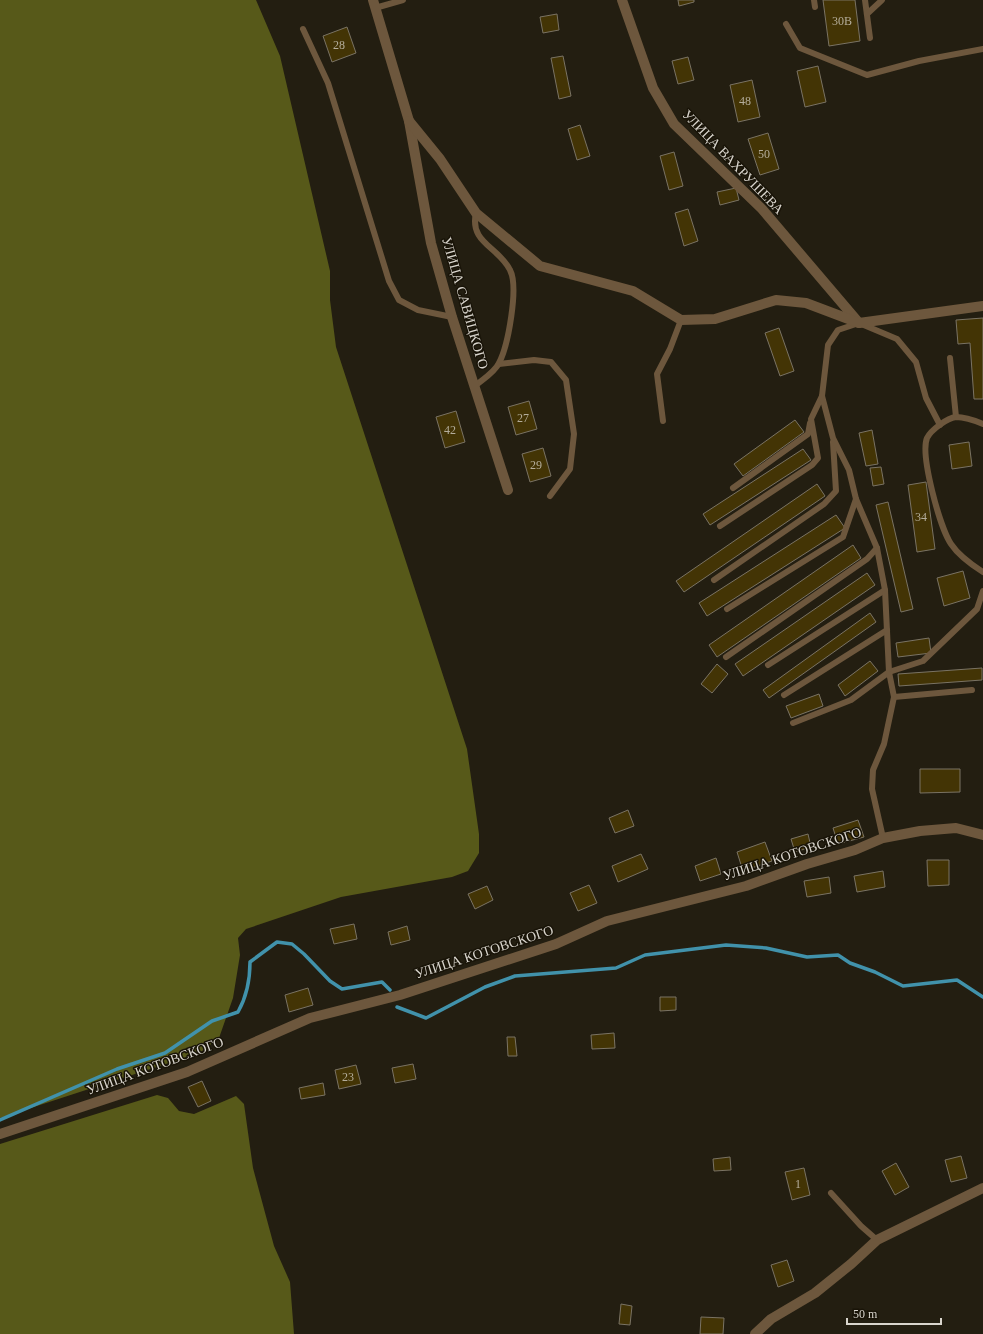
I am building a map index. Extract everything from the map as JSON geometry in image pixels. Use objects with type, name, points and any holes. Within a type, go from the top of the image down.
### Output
[{"type":"street","name":"УЛИЦА ВАХРУШЕВА","points":[[622,0],[653,88],[674,124],[762,209],[859,323]]},
{"type":"street","name":"УЛИЦА САВИЦКОГО","points":[[374,4],[410,121],[431,243],[452,317],[508,490]]},
{"type":"street","name":"УЛИЦА САВИЦКОГО","points":[[410,121],[440,160],[476,213],[540,266],[633,291],[681,320]]},
{"type":"street","points":[[681,320],[715,319],[776,300],[806,303],[859,323],[983,306]]},
{"type":"street","name":"УЛИЦА КОТОВСКОГО","points":[[0,1134],[187,1072],[310,1018],[400,995],[556,944],[607,921],[746,886],[806,864],[855,850],[883,838],[920,831],[956,828],[983,835]]},
{"type":"street","points":[[755,1334],[771,1319],[815,1293],[852,1264],[877,1240],[983,1188]]},
{"type":"lane","points":[[374,4],[403,0]]},
{"type":"lane","points":[[865,0],[870,38]]},
{"type":"lane","points":[[867,14],[882,0]]},
{"type":"lane","points":[[786,24],[800,48],[868,75],[919,61],[983,49]]},
{"type":"lane","points":[[303,29],[328,83],[390,281],[399,300],[418,310],[452,317]]},
{"type":"lane","points":[[475,386],[499,364],[506,341],[515,292],[510,270],[478,235],[474,224],[476,213]]},
{"type":"lane","points":[[664,421],[657,374],[670,349],[681,320]]},
{"type":"lane","points":[[733,488],[808,434],[811,419],[822,396],[828,345],[838,330],[859,323],[897,339],[916,362],[926,398],[940,425]]},
{"type":"lane","points":[[950,358],[956,417]]},
{"type":"lane","points":[[499,364],[534,360],[551,362],[566,380],[574,434],[570,469],[550,496]]},
{"type":"lane","points":[[714,580],[824,504],[836,491],[833,438],[822,396]]},
{"type":"lane","points":[[983,424],[956,417],[940,425],[927,438],[926,457],[935,505],[951,544],[969,563],[983,572]]},
{"type":"lane","points":[[720,526],[812,465],[818,458],[811,419]]},
{"type":"lane","points":[[833,438],[849,470],[856,499],[876,548],[885,590],[888,672],[894,697],[884,744],[873,770],[872,789],[883,838]]},
{"type":"lane","points":[[728,609],[843,537],[856,499]]},
{"type":"lane","points":[[726,657],[867,559],[876,548]]},
{"type":"lane","points":[[768,665],[885,590]]},
{"type":"lane","points":[[793,723],[851,700],[888,672],[923,661],[977,609],[983,591]]},
{"type":"lane","points":[[784,695],[887,630]]},
{"type":"lane","points":[[894,697],[972,690]]},
{"type":"lane","points":[[831,1193],[861,1226],[877,1240]]},
{"type":"shaded area","points":[[0,0],[256,0],[280,56],[330,271],[330,300],[336,347],[467,749],[479,834],[479,853],[468,871],[452,877],[341,897],[246,929],[238,938],[240,955],[233,998],[219,1038],[202,1051],[178,1060],[0,1118]]},
{"type":"shaded area","points":[[157,1095],[168,1098],[179,1111],[194,1114],[236,1096],[244,1104],[253,1168],[274,1246],[290,1282],[294,1334],[0,1334],[0,1144]]},
{"type":"building","points":[[678,0],[694,0],[694,2],[679,6]]},
{"type":"building","points":[[823,0],[855,0],[860,41],[829,46]]},
{"type":"building","points":[[557,14],[559,30],[543,33],[540,17]]},
{"type":"building","points":[[347,27],[356,53],[332,62],[323,36]]},
{"type":"building","points":[[563,56],[571,96],[559,99],[551,58]]},
{"type":"building","points":[[688,57],[694,80],[678,84],[672,61]]},
{"type":"building","points":[[818,66],[826,102],[805,107],[797,71]]},
{"type":"building","points":[[752,80],[760,117],[738,122],[730,85]]},
{"type":"building","points":[[580,125],[590,156],[577,160],[568,129]]},
{"type":"building","points":[[768,133],[779,169],[760,175],[748,139]]},
{"type":"building","points":[[674,152],[683,186],[669,190],[660,156]]},
{"type":"building","points":[[736,188],[739,200],[720,205],[717,192]]},
{"type":"building","points":[[688,209],[698,241],[684,246],[675,213]]},
{"type":"building","points":[[983,318],[983,399],[974,399],[970,343],[958,344],[956,320]]},
{"type":"building","points":[[779,328],[794,371],[780,376],[765,333]]},
{"type":"building","points":[[529,401],[537,429],[516,435],[508,407]]},
{"type":"building","points":[[456,411],[465,442],[445,448],[436,417]]},
{"type":"building","points":[[795,420],[804,432],[743,476],[734,464]]},
{"type":"building","points":[[872,430],[878,464],[866,466],[859,433]]},
{"type":"building","points":[[969,442],[972,466],[952,469],[949,445]]},
{"type":"building","points":[[543,448],[551,476],[530,482],[522,454]]},
{"type":"building","points":[[803,449],[811,460],[710,525],[703,514]]},
{"type":"building","points":[[881,467],[884,484],[873,486],[870,468]]},
{"type":"building","points":[[926,482],[935,549],[917,552],[908,485]]},
{"type":"building","points":[[817,484],[825,496],[684,592],[676,581]]},
{"type":"building","points":[[888,502],[913,609],[901,612],[876,505]]},
{"type":"building","points":[[836,515],[845,528],[707,616],[699,603]]},
{"type":"building","points":[[853,545],[861,558],[717,657],[709,645]]},
{"type":"building","points":[[963,571],[970,598],[944,606],[937,578]]},
{"type":"building","points":[[867,573],[875,585],[743,676],[735,664]]},
{"type":"building","points":[[870,613],[876,622],[769,698],[763,690]]},
{"type":"building","points":[[929,638],[931,653],[898,657],[896,643]]},
{"type":"building","points":[[870,661],[878,671],[845,696],[838,685]]},
{"type":"building","points":[[717,664],[728,674],[712,693],[701,684]]},
{"type":"building","points":[[982,668],[982,680],[899,686],[898,674]]},
{"type":"building","points":[[819,694],[823,706],[791,718],[786,706]]},
{"type":"building","points":[[920,769],[960,769],[960,792],[920,793]]},
{"type":"building","points":[[628,810],[634,826],[615,833],[609,818]]},
{"type":"building","points":[[858,820],[864,837],[838,844],[833,828]]},
{"type":"building","points":[[808,834],[811,847],[795,852],[791,839]]},
{"type":"building","points":[[765,842],[772,861],[743,871],[737,852]]},
{"type":"building","points":[[641,854],[648,869],[618,882],[612,866]]},
{"type":"building","points":[[716,858],[721,874],[700,881],[695,866]]},
{"type":"building","points":[[927,860],[949,860],[949,885],[928,886]]},
{"type":"building","points":[[883,871],[885,887],[857,892],[854,876]]},
{"type":"building","points":[[829,877],[831,893],[807,897],[804,881]]},
{"type":"building","points":[[589,885],[597,903],[578,911],[570,893]]},
{"type":"building","points":[[487,886],[493,900],[475,909],[468,894]]},
{"type":"building","points":[[354,924],[357,939],[334,944],[330,929]]},
{"type":"building","points":[[407,926],[410,940],[391,945],[388,932]]},
{"type":"building","points":[[308,988],[313,1005],[289,1012],[285,995]]},
{"type":"building","points":[[660,997],[676,997],[676,1010],[660,1011]]},
{"type":"building","points":[[614,1033],[615,1048],[592,1049],[591,1035]]},
{"type":"building","points":[[507,1037],[515,1037],[517,1056],[508,1056]]},
{"type":"building","points":[[413,1064],[416,1079],[395,1083],[392,1068]]},
{"type":"building","points":[[356,1065],[361,1084],[339,1089],[335,1070]]},
{"type":"building","points":[[202,1081],[211,1101],[198,1107],[188,1087]]},
{"type":"building","points":[[323,1083],[325,1095],[301,1099],[299,1088]]},
{"type":"building","points":[[961,1156],[967,1178],[951,1182],[945,1160]]},
{"type":"building","points":[[730,1157],[731,1170],[714,1171],[713,1159]]},
{"type":"building","points":[[896,1163],[909,1187],[895,1195],[882,1171]]},
{"type":"building","points":[[804,1168],[810,1195],[792,1200],[785,1172]]},
{"type":"building","points":[[787,1260],[794,1281],[778,1287],[771,1265]]},
{"type":"building","points":[[621,1304],[632,1306],[630,1325],[619,1324]]},
{"type":"building","points":[[701,1317],[724,1318],[723,1334],[700,1334]]},
{"type":"waterway","points":[[0,1120],[117,1069],[165,1053],[212,1021],[238,1012],[244,1000],[247,988],[250,962],[277,942],[292,944],[304,954],[330,981],[342,989],[382,982],[390,990]]},
{"type":"waterway","points":[[397,1007],[426,1018],[485,987],[515,976],[616,968],[645,955],[726,945],[766,948],[807,957],[838,955],[850,963],[875,972],[903,986],[957,980],[983,997]]}]
